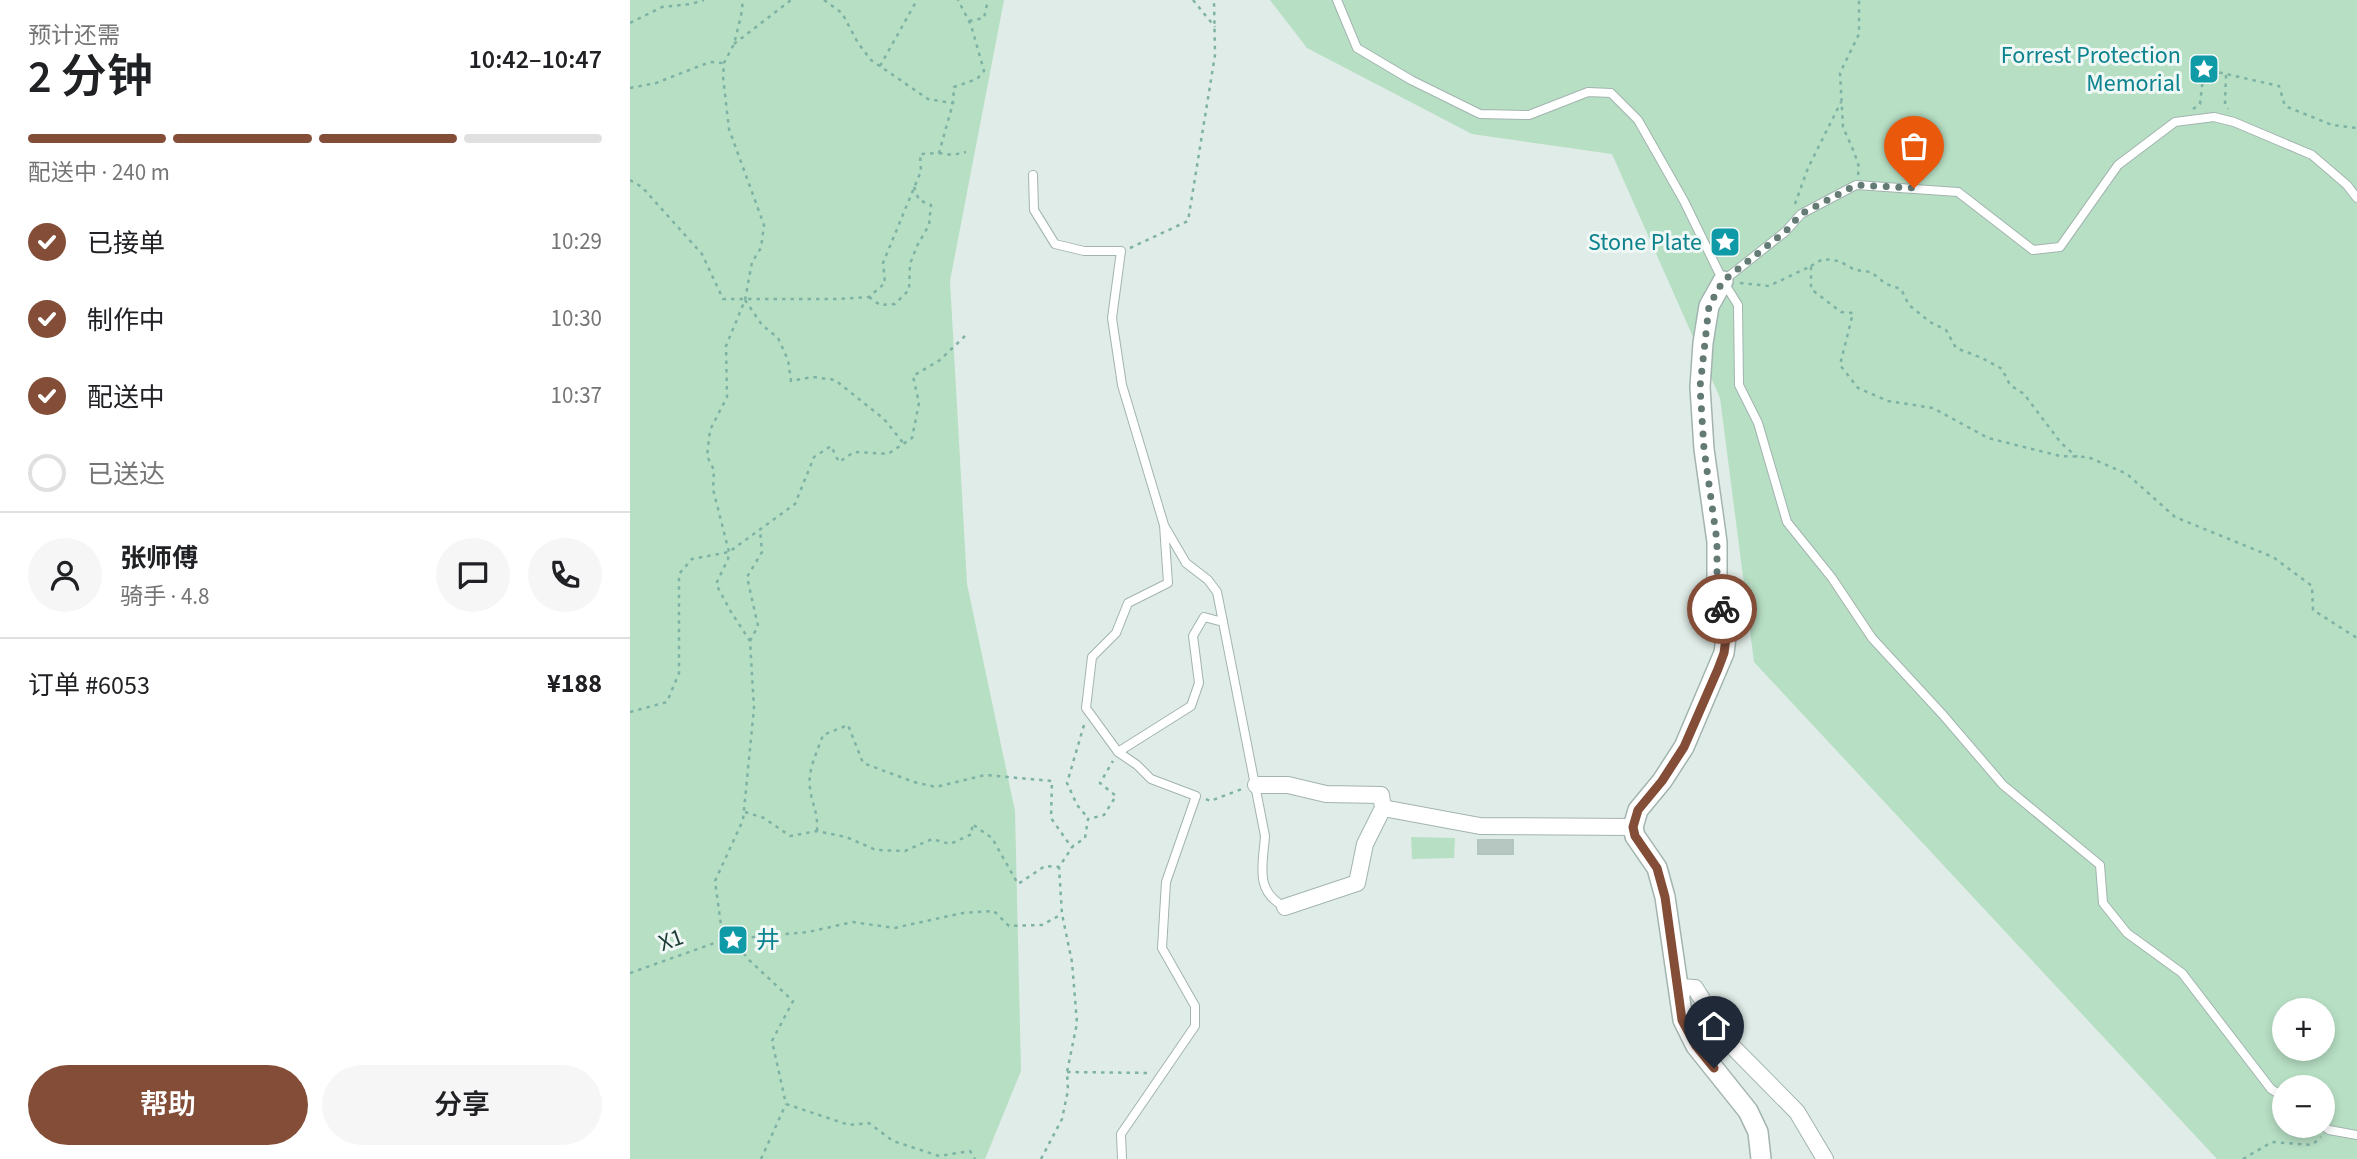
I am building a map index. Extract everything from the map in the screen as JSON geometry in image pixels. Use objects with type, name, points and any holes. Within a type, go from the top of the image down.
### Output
[{"type":"street","points":[[1723,281],[1709,306],[1700,387],[1704,449],[1717,541],[1717,583],[1726,638],[1724,653],[1684,747],[1662,781],[1638,810],[1633,827],[1635,836],[1657,868],[1665,897],[1682,1020],[1696,1046],[1748,1111],[1759,1132],[1761,1159]]},
{"type":"street","points":[[1256,785],[1288,785],[1326,794],[1381,795],[1382,808],[1365,844],[1357,883],[1285,907]]},
{"type":"street","points":[[1382,808],[1480,826],[1633,827]]},
{"type":"street","points":[[1676,987],[1695,988],[1731,1045],[1797,1112],[1825,1159]]},
{"type":"lane","points":[[1337,0],[1357,48],[1411,80],[1480,114],[1529,115],[1588,92],[1611,93],[1638,120],[1738,305],[1738,385],[1758,423],[1787,522],[1832,579],[1872,638],[2003,785],[2100,865],[2103,903],[2127,933],[2182,973],[2272,1090]]},
{"type":"lane","points":[[1723,281],[1786,231],[1801,214],[1856,185],[1958,192],[2033,250],[2060,247],[2118,165],[2175,122],[2214,117],[2234,122],[2312,155],[2347,185],[2357,198]]},
{"type":"lane","points":[[1033,175],[1034,210],[1055,244],[1084,251],[1121,251],[1112,318],[1122,385],[1164,524],[1186,564],[1208,580],[1217,593],[1265,836],[1262,871],[1264,890],[1285,907]]},
{"type":"lane","points":[[1122,1159],[1121,1134],[1195,1026],[1195,1006],[1162,948],[1167,883],[1196,796],[1151,779],[1118,752],[1086,708],[1092,657],[1116,633],[1128,603],[1168,583],[1164,524]]},
{"type":"lane","points":[[1118,752],[1191,706],[1199,683],[1194,636],[1204,617],[1223,622]]},
{"type":"lane","points":[[2335,1130],[2357,1135]]},
{"type":"path","points":[[630,23],[662,7],[704,0]]},
{"type":"path","points":[[743,0],[734,44],[724,63],[723,78],[729,129],[764,225],[761,248],[752,262],[745,300],[726,346],[727,397],[710,430],[708,456],[714,470],[713,489],[729,552],[716,584],[750,641],[754,708],[743,820],[715,881],[723,940],[733,940],[748,959],[793,1001],[772,1041],[786,1104],[761,1159]]},
{"type":"path","points":[[734,44],[791,0]]},
{"type":"path","points":[[824,0],[842,13],[858,43],[871,60],[928,99],[953,103]]},
{"type":"path","points":[[880,66],[917,0]]},
{"type":"path","points":[[939,153],[953,103],[954,87],[977,79],[984,71],[969,21],[958,0]]},
{"type":"path","points":[[969,21],[984,18],[988,0]]},
{"type":"path","points":[[1193,0],[1214,27]]},
{"type":"path","points":[[1121,251],[1165,234],[1188,221],[1215,55],[1214,0]]},
{"type":"path","points":[[1856,185],[1859,167],[1843,127],[1840,73],[1859,34],[1859,0]]},
{"type":"path","points":[[630,88],[656,83],[710,62],[724,63]]},
{"type":"path","points":[[2175,122],[2200,103],[2204,69],[2279,86],[2285,106],[2332,125],[2357,128]]},
{"type":"path","points":[[2227,74],[2225,104],[2234,122]]},
{"type":"path","points":[[1794,206],[1808,168],[1841,102]]},
{"type":"path","points":[[869,297],[886,283],[883,263],[921,171],[920,154],[953,155],[966,152]]},
{"type":"path","points":[[630,180],[642,187],[702,254],[723,299],[869,297],[880,305],[895,304],[909,290],[910,264],[929,225],[931,205],[919,201],[914,187]]},
{"type":"path","points":[[1723,281],[1769,286],[1823,259],[1839,261],[1855,270],[1871,272],[1886,284],[1901,289],[1909,305],[1930,322],[1946,330],[1956,348],[2002,369],[2010,385],[2024,394],[2061,443],[2077,457]]},
{"type":"path","points":[[1811,266],[1811,289],[1841,312],[1853,313],[1840,365],[1858,388],[1888,401],[1933,408],[1988,438],[2060,456],[2088,457],[2127,474],[2175,517],[2273,557],[2312,586],[2313,610],[2357,638]]},
{"type":"path","points":[[745,300],[762,325],[778,338],[788,360],[791,381],[813,377],[835,380],[884,419],[904,444]]},
{"type":"path","points":[[630,712],[667,702],[679,673],[679,574],[692,559],[729,552],[795,504],[814,457],[831,446],[839,462],[854,452],[888,454],[912,438],[919,403],[913,376],[940,360],[966,335]]},
{"type":"path","points":[[750,641],[758,626],[747,577],[762,552],[760,530]]},
{"type":"path","points":[[1041,1159],[1062,1119],[1076,1023],[1072,962],[1062,914],[1059,867],[1072,848],[1085,838],[1088,819],[1077,805],[1067,783],[1083,735],[1086,708]]},
{"type":"path","points":[[817,831],[818,814],[809,786],[814,761],[823,735],[848,724],[863,763],[914,782],[936,787],[985,775],[1052,781],[1051,818],[1072,848]]},
{"type":"path","points":[[1088,819],[1104,815],[1116,796],[1100,783],[1118,752]]},
{"type":"path","points":[[1196,796],[1210,801],[1226,793]]},
{"type":"path","points":[[744,812],[764,818],[790,836],[817,831],[846,837],[876,850],[905,851],[932,839],[950,844],[972,834],[972,824],[992,838],[1018,884],[1045,866],[1059,867]]},
{"type":"path","name":"X1","points":[[630,973],[723,940],[808,932],[853,922],[894,928],[963,913],[995,911],[1009,926],[1042,925],[1062,914]]},
{"type":"path","points":[[1067,1072],[1162,1073]]},
{"type":"path","points":[[786,1104],[849,1125],[869,1123],[893,1141],[939,1156],[970,1151],[975,1159]]},
{"type":"path","points":[[2243,1159],[2273,1142],[2312,1144],[2317,1138]]},
{"type":"green space","points":[[630,0],[1004,0],[950,281],[967,584],[1015,811],[1021,1071],[985,1159],[630,1159]]},
{"type":"green space","points":[[1270,0],[2357,0],[2357,1159],[2217,1159],[1754,662],[1720,398],[1612,154],[1472,134],[1307,48]]},
{"type":"green space","points":[[1411,837],[1455,838],[1454,858],[1412,859]]},
{"type":"building","points":[[1478,840],[1513,840],[1513,854],[1478,854]]},
{"type":"way so far","points":[[1722,609],[1717,583],[1717,541],[1704,449],[1700,387],[1709,306],[1723,281],[1786,231],[1801,214],[1856,185],[1914,188]]},
{"type":"place","name":"Forrest Protection Memorial","points":[[2204,69]]},
{"type":"place","name":"Stone Plate","points":[[1725,242]]},
{"type":"place","name":"井","points":[[733,940]]},
{"type":"route","points":[[1714,1068],[1696,1046],[1682,1020],[1665,897],[1657,868],[1635,836],[1633,827],[1638,810],[1662,781],[1684,747],[1718,669],[1726,638],[1722,609]]}]
